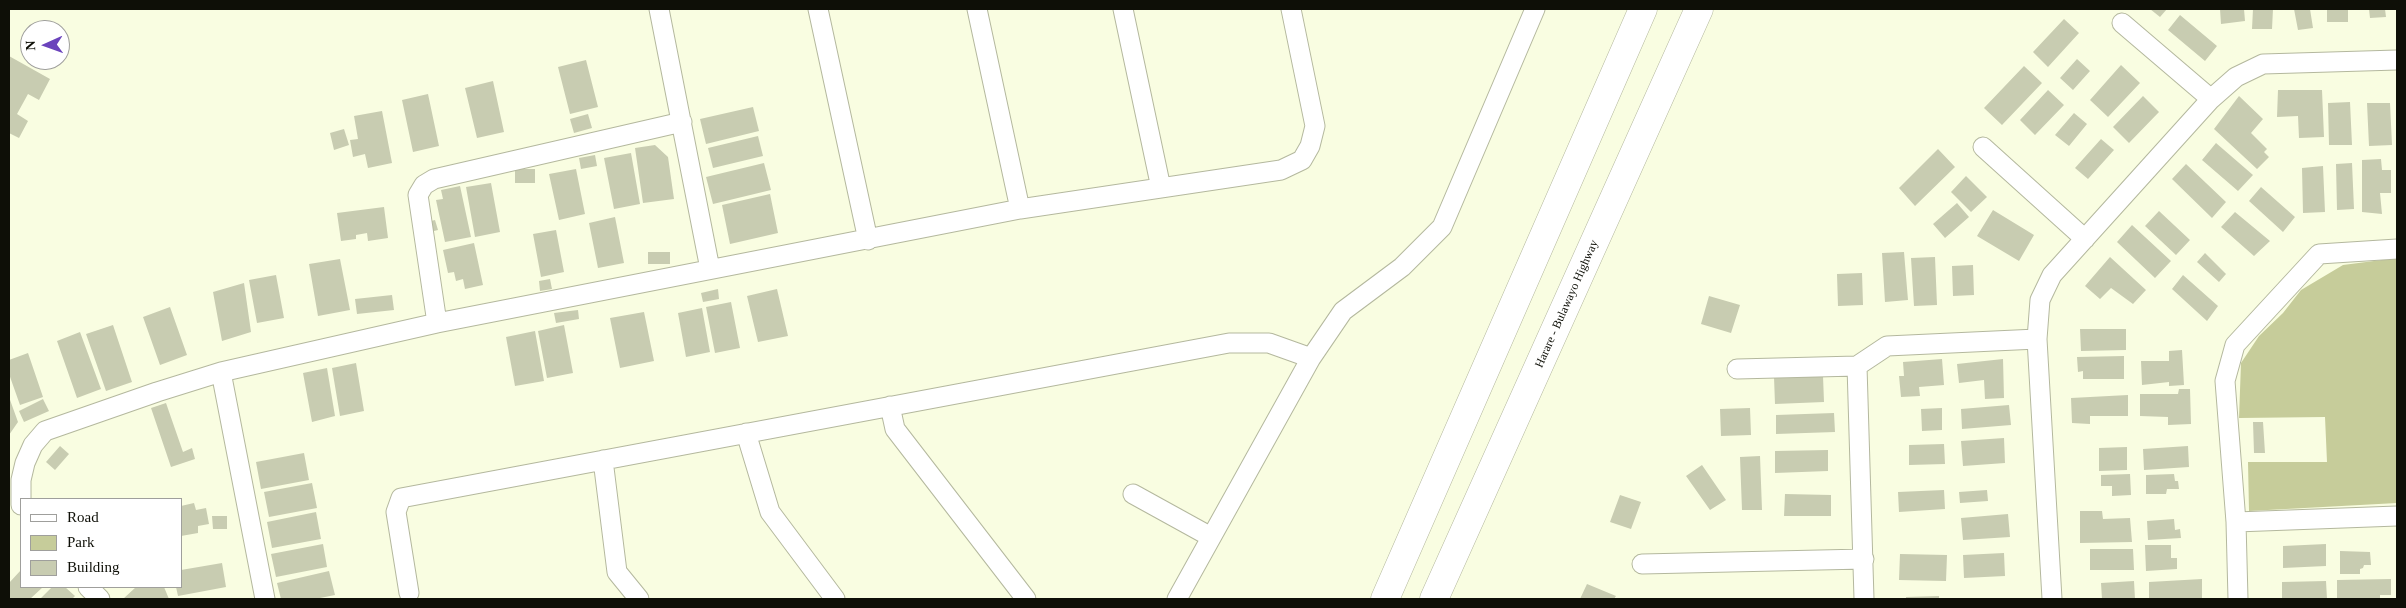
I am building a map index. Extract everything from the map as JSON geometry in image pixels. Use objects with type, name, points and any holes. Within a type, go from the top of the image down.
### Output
[{"type":"highway","points":[[1384,599],[1643,9]]},
{"type":"highway","name":"Harare - Bulawayo Highway","points":[[1434,599],[1699,9]]},
{"type":"highway","points":[[1683,45],[1714,9]]},
{"type":"street","points":[[659,9],[710,268]]},
{"type":"street","points":[[818,9],[868,240]]},
{"type":"street","points":[[977,9],[1020,209]]},
{"type":"street","points":[[1123,9],[1161,188]]},
{"type":"street","points":[[21,498],[25,463],[33,445],[45,431],[221,372],[437,323],[710,268],[868,240],[1020,209],[1281,170],[1302,160],[1310,146],[1315,126],[1291,9]]},
{"type":"street","points":[[1177,599],[1310,358],[1343,311],[1402,267],[1442,227],[1535,9]]},
{"type":"street","points":[[2122,23],[2211,99]]},
{"type":"street","points":[[2052,599],[2037,339],[2040,300],[2052,275],[2211,99],[2236,77],[2263,64],[2397,60]]},
{"type":"street","points":[[437,323],[418,195],[424,185],[434,179],[682,122]]},
{"type":"street","points":[[1983,147],[2085,239]]},
{"type":"street","points":[[2238,599],[2236,522],[2225,381],[2235,345],[2319,254],[2397,250]]},
{"type":"street","points":[[1737,369],[1857,366],[1887,346],[2037,339]]},
{"type":"street","points":[[409,594],[396,512],[401,498],[1228,343],[1270,343],[1310,358]]},
{"type":"street","points":[[1857,366],[1864,599]]},
{"type":"street","points":[[221,372],[265,599]]},
{"type":"street","points":[[890,406],[896,430],[1026,599]]},
{"type":"street","points":[[746,433],[770,512],[835,599]]},
{"type":"street","points":[[603,460],[617,572],[639,599]]},
{"type":"street","points":[[1133,494],[1211,537]]},
{"type":"street","points":[[2236,522],[2397,516]]},
{"type":"street","points":[[1642,564],[1864,559]]},
{"type":"street","points":[[89,588],[100,599]]},
{"type":"green space","points":[[2397,258],[2397,503],[2249,511],[2248,462],[2327,462],[2325,417],[2239,418],[2241,363],[2259,336],[2283,313],[2301,290],[2343,265]]},
{"type":"building","points":[[2150,9],[2167,9],[2160,17]]},
{"type":"building","points":[[2220,9],[2244,9],[2245,21],[2221,24]]},
{"type":"building","points":[[2253,9],[2273,9],[2272,29],[2252,29]]},
{"type":"building","points":[[2294,9],[2310,9],[2313,28],[2298,30]]},
{"type":"building","points":[[2327,9],[2348,9],[2348,22],[2327,22]]},
{"type":"building","points":[[2369,9],[2385,9],[2386,17],[2370,18]]},
{"type":"building","points":[[2180,15],[2217,46],[2205,61],[2168,30]]},
{"type":"building","points":[[2064,19],[2079,33],[2048,67],[2033,52]]},
{"type":"building","points":[[9,56],[20,62],[20,70],[34,70],[50,79],[39,100],[28,94],[17,114],[28,121],[19,138],[9,133]]},
{"type":"building","points":[[2077,59],[2090,71],[2073,90],[2060,78]]},
{"type":"building","points":[[586,60],[598,107],[570,114],[558,67]]},
{"type":"building","points":[[2121,65],[2140,83],[2108,117],[2090,100]]},
{"type":"building","points":[[2024,66],[2042,83],[2002,125],[1984,108]]},
{"type":"building","points":[[493,81],[504,132],[477,138],[465,88]]},
{"type":"building","points":[[2048,90],[2064,105],[2035,135],[2020,120]]},
{"type":"building","points":[[2278,90],[2322,90],[2324,137],[2299,138],[2298,116],[2277,117]]},
{"type":"building","points":[[428,94],[439,146],[413,152],[402,100]]},
{"type":"building","points":[[2143,96],[2159,112],[2129,143],[2113,127]]},
{"type":"building","points":[[2239,96],[2263,119],[2251,133],[2267,149],[2264,152],[2269,157],[2257,169],[2214,129]]},
{"type":"building","points":[[2350,102],[2352,145],[2329,145],[2328,103]]},
{"type":"building","points":[[2367,103],[2390,103],[2392,145],[2369,146]]},
{"type":"building","points":[[753,107],[759,131],[706,144],[700,119]]},
{"type":"building","points":[[382,111],[392,163],[368,168],[365,154],[353,157],[350,140],[358,139],[354,116]]},
{"type":"building","points":[[2074,113],[2087,124],[2069,146],[2055,135]]},
{"type":"building","points":[[588,114],[592,128],[574,133],[570,119]]},
{"type":"building","points":[[344,129],[349,145],[334,150],[330,133]]},
{"type":"building","points":[[758,136],[763,156],[713,168],[708,148]]},
{"type":"building","points":[[2101,139],[2114,150],[2088,179],[2075,168]]},
{"type":"building","points":[[2216,143],[2253,175],[2238,191],[2202,160]]},
{"type":"building","points":[[655,145],[668,157],[674,199],[643,203],[635,148]]},
{"type":"building","points":[[1938,149],[1955,167],[1915,206],[1899,188]]},
{"type":"building","points":[[631,153],[640,204],[614,209],[604,158]]},
{"type":"building","points":[[595,155],[597,166],[581,169],[579,158]]},
{"type":"building","points":[[2381,159],[2382,170],[2391,170],[2391,193],[2380,193],[2382,214],[2362,212],[2362,160]]},
{"type":"building","points":[[764,163],[771,190],[713,204],[706,177]]},
{"type":"building","points":[[2352,163],[2354,209],[2337,210],[2336,164]]},
{"type":"building","points":[[2186,164],[2226,202],[2212,218],[2172,179]]},
{"type":"building","points":[[2323,166],[2325,212],[2303,213],[2302,168]]},
{"type":"building","points":[[515,169],[535,169],[535,183],[515,183]]},
{"type":"building","points":[[576,169],[585,214],[559,220],[549,174]]},
{"type":"building","points":[[1966,176],[1987,197],[1971,212],[1951,192]]},
{"type":"building","points":[[491,183],[500,232],[475,237],[466,187]]},
{"type":"building","points":[[460,186],[471,237],[445,242],[436,200],[443,199],[441,190]]},
{"type":"building","points":[[2261,187],[2295,217],[2283,232],[2249,201]]},
{"type":"building","points":[[770,194],[778,233],[730,244],[722,205]]},
{"type":"building","points":[[1957,203],[1969,217],[1945,238],[1933,224]]},
{"type":"building","points":[[384,207],[388,238],[368,241],[367,233],[356,235],[356,239],[341,241],[337,213]]},
{"type":"building","points":[[1993,210],[2034,235],[2019,261],[1977,236]]},
{"type":"building","points":[[2159,211],[2190,240],[2176,255],[2145,226]]},
{"type":"building","points":[[2235,212],[2270,241],[2254,256],[2221,227]]},
{"type":"building","points":[[615,217],[624,263],[598,268],[589,223]]},
{"type":"building","points":[[435,220],[438,230],[430,232],[427,222]]},
{"type":"building","points":[[2132,225],[2171,261],[2155,278],[2117,242]]},
{"type":"building","points":[[556,230],[564,272],[541,277],[533,234]]},
{"type":"building","points":[[474,243],[483,285],[465,289],[463,279],[456,281],[454,272],[448,273],[443,250]]},
{"type":"building","points":[[648,252],[670,252],[670,264],[648,264]]},
{"type":"building","points":[[1904,252],[1908,300],[1885,302],[1882,253]]},
{"type":"building","points":[[2205,253],[2226,274],[2219,282],[2197,262]]},
{"type":"building","points":[[1935,257],[1937,305],[1914,306],[1911,258]]},
{"type":"building","points":[[2110,257],[2146,290],[2133,304],[2111,288],[2100,299],[2085,286]]},
{"type":"building","points":[[340,259],[350,310],[318,316],[309,264]]},
{"type":"building","points":[[1973,265],[1974,295],[1953,296],[1952,266]]},
{"type":"building","points":[[1862,273],[1863,305],[1838,306],[1837,274]]},
{"type":"building","points":[[276,275],[284,318],[257,323],[249,280]]},
{"type":"building","points":[[2183,275],[2218,306],[2207,321],[2172,289]]},
{"type":"building","points":[[550,279],[552,289],[540,291],[539,281]]},
{"type":"building","points":[[244,283],[251,332],[222,341],[213,292]]},
{"type":"building","points":[[718,289],[719,299],[703,302],[701,293]]},
{"type":"building","points":[[777,289],[788,336],[758,342],[747,296]]},
{"type":"building","points":[[392,295],[394,310],[357,314],[355,299]]},
{"type":"building","points":[[1709,296],[1740,305],[1731,333],[1701,324]]},
{"type":"building","points":[[731,302],[740,348],[715,353],[706,307]]},
{"type":"building","points":[[170,307],[187,355],[160,365],[143,317]]},
{"type":"building","points":[[702,308],[710,352],[686,357],[678,313]]},
{"type":"building","points":[[578,310],[579,319],[556,323],[554,313]]},
{"type":"building","points":[[644,312],[654,361],[620,368],[610,318]]},
{"type":"building","points":[[113,325],[132,382],[106,391],[86,334]]},
{"type":"building","points":[[564,325],[573,373],[547,378],[538,331]]},
{"type":"building","points":[[2080,329],[2126,329],[2126,350],[2081,351]]},
{"type":"building","points":[[535,331],[544,381],[515,386],[506,337]]},
{"type":"building","points":[[80,332],[101,389],[77,398],[57,341]]},
{"type":"building","points":[[2182,350],[2184,385],[2169,386],[2169,382],[2142,385],[2141,361],[2169,361],[2169,351]]},
{"type":"building","points":[[28,353],[43,397],[20,405],[9,374],[9,360]]},
{"type":"building","points":[[2124,356],[2124,379],[2083,379],[2083,371],[2078,372],[2077,357]]},
{"type":"building","points":[[1942,359],[1944,385],[1919,387],[1920,396],[1901,397],[1899,376],[1904,376],[1903,362]]},
{"type":"building","points":[[2003,359],[2004,398],[1985,399],[1984,380],[1959,383],[1957,364]]},
{"type":"building","points":[[356,363],[364,411],[340,416],[332,368]]},
{"type":"building","points":[[327,368],[335,416],[312,422],[303,373]]},
{"type":"building","points":[[1823,376],[1824,402],[1775,404],[1774,377]]},
{"type":"building","points":[[2179,389],[2190,389],[2191,424],[2168,425],[2168,417],[2140,416],[2140,394],[2178,394]]},
{"type":"building","points":[[2128,395],[2128,416],[2090,416],[2090,424],[2072,423],[2071,398]]},
{"type":"building","points":[[9,397],[18,422],[9,435]]},
{"type":"building","points":[[43,399],[49,411],[24,422],[19,411]]},
{"type":"building","points":[[166,403],[183,452],[192,448],[195,459],[171,467],[151,408]]},
{"type":"building","points":[[2009,405],[2011,425],[1962,429],[1961,409]]},
{"type":"building","points":[[1750,408],[1751,435],[1721,436],[1720,409]]},
{"type":"building","points":[[1942,408],[1942,430],[1922,431],[1921,409]]},
{"type":"building","points":[[1834,413],[1835,432],[1776,434],[1776,415]]},
{"type":"building","points":[[2253,422],[2263,422],[2265,453],[2254,453]]},
{"type":"building","points":[[2004,438],[2005,463],[1963,466],[1961,441]]},
{"type":"building","points":[[1944,444],[1945,464],[1909,465],[1909,445]]},
{"type":"building","points":[[60,446],[69,454],[55,470],[46,462]]},
{"type":"building","points":[[2188,446],[2189,467],[2144,470],[2143,449]]},
{"type":"building","points":[[2127,447],[2127,470],[2099,471],[2099,448]]},
{"type":"building","points":[[1828,450],[1828,471],[1775,473],[1775,451]]},
{"type":"building","points":[[304,453],[309,480],[261,489],[256,462]]},
{"type":"building","points":[[1760,456],[1762,510],[1742,510],[1740,457]]},
{"type":"building","points":[[1702,465],[1726,500],[1710,510],[1686,476]]},
{"type":"building","points":[[2130,474],[2131,495],[2112,496],[2112,486],[2101,486],[2101,475]]},
{"type":"building","points":[[2174,474],[2175,481],[2178,481],[2179,489],[2167,489],[2166,494],[2146,494],[2146,475]]},
{"type":"building","points":[[312,483],[317,508],[269,517],[264,492]]},
{"type":"building","points":[[1944,490],[1945,509],[1899,512],[1898,492]]},
{"type":"building","points":[[1987,490],[1988,501],[1960,503],[1959,492]]},
{"type":"building","points":[[1785,494],[1831,495],[1831,516],[1784,516]]},
{"type":"building","points":[[1620,495],[1641,502],[1631,529],[1610,522]]},
{"type":"building","points":[[194,503],[196,510],[206,508],[209,524],[198,526],[198,533],[182,536],[182,506]]},
{"type":"building","points":[[2080,511],[2102,511],[2103,519],[2130,518],[2132,542],[2080,543]]},
{"type":"building","points":[[316,512],[321,539],[272,548],[267,522]]},
{"type":"building","points":[[2008,514],[2010,537],[1963,540],[1961,518]]},
{"type":"building","points":[[212,516],[227,516],[227,529],[213,529]]},
{"type":"building","points":[[2174,519],[2175,530],[2180,529],[2181,538],[2148,540],[2147,521]]},
{"type":"building","points":[[323,544],[327,567],[276,577],[271,554]]},
{"type":"building","points":[[2326,544],[2326,566],[2283,568],[2283,546]]},
{"type":"building","points":[[2145,545],[2171,545],[2171,558],[2177,558],[2177,569],[2146,571]]},
{"type":"building","points":[[2090,549],[2133,549],[2134,570],[2090,570]]},
{"type":"building","points":[[2340,551],[2370,552],[2371,565],[2364,565],[2360,569],[2360,574],[2340,574]]},
{"type":"building","points":[[2004,553],[2005,576],[1964,578],[1963,555]]},
{"type":"building","points":[[1900,554],[1947,555],[1946,581],[1899,580]]},
{"type":"building","points":[[222,563],[226,587],[178,596],[176,588],[182,588],[182,570]]},
{"type":"building","points":[[20,571],[20,588],[42,588],[30,599],[9,599],[9,583]]},
{"type":"building","points":[[329,571],[335,595],[315,599],[281,599],[277,583]]},
{"type":"building","points":[[2202,579],[2202,599],[2149,599],[2149,582]]},
{"type":"building","points":[[2391,579],[2391,595],[2380,595],[2380,599],[2337,599],[2337,580]]},
{"type":"building","points":[[2134,581],[2135,599],[2102,599],[2101,583]]},
{"type":"building","points":[[2326,581],[2327,599],[2282,599],[2282,582]]},
{"type":"building","points":[[1587,584],[1616,596],[1614,599],[1580,599]]},
{"type":"building","points":[[51,588],[66,588],[75,596],[72,599],[40,599]]},
{"type":"building","points":[[135,588],[164,588],[169,599],[123,599]]},
{"type":"building","points":[[1939,596],[1939,599],[1906,599],[1906,597]]}]
